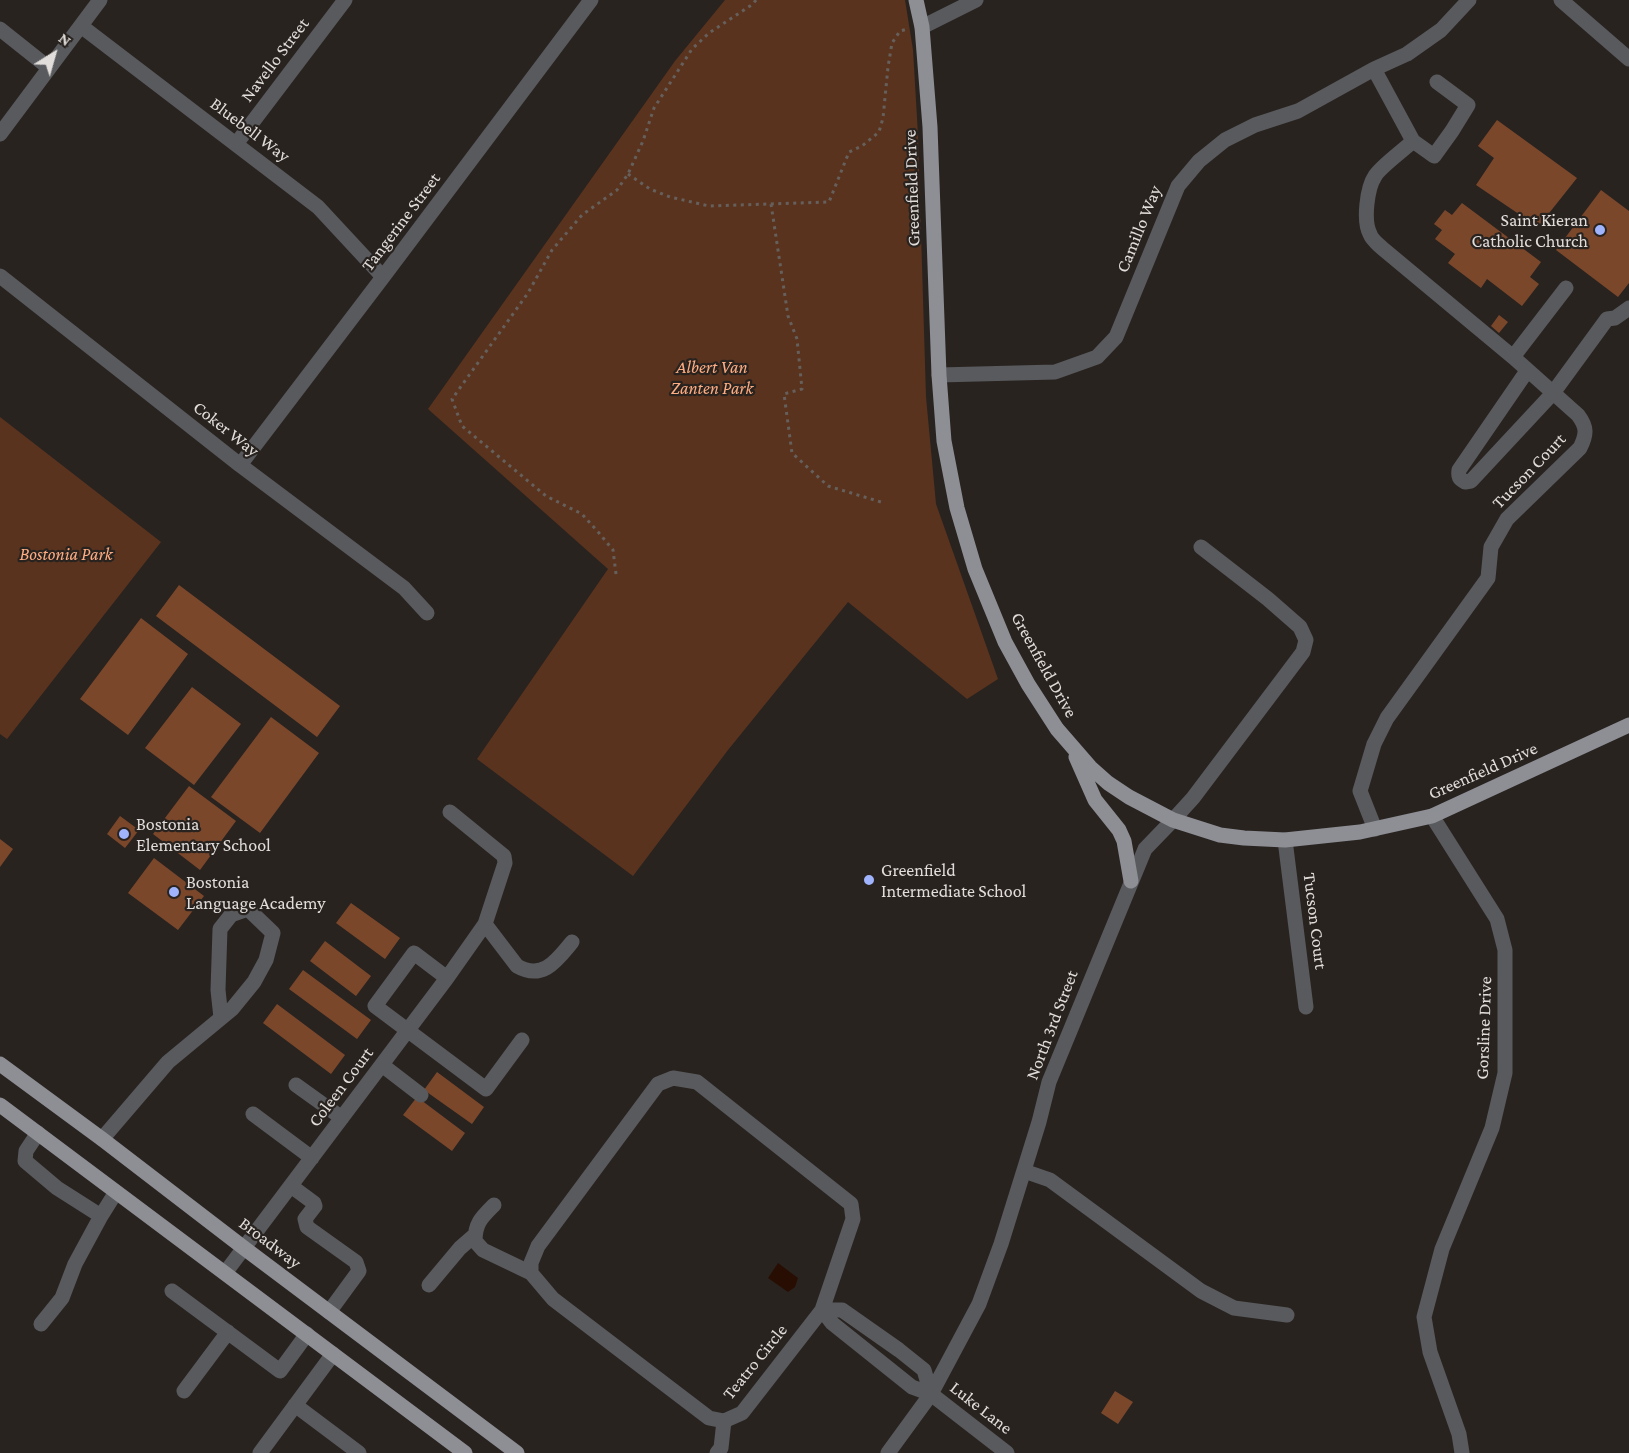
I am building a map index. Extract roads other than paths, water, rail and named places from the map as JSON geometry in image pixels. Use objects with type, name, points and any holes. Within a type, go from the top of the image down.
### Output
[{"type":"main road","name":"Greenfield Drive","points":[[916,0],[922,27],[930,127],[939,375],[944,441],[957,508],[975,569],[1005,642],[1043,708],[1072,749],[1108,783],[1173,820],[1220,835],[1285,840],[1375,830],[1432,816],[1629,725]]},
{"type":"main road","points":[[1072,749],[1095,800],[1119,830],[1124,841],[1131,881]]},
{"type":"main road","name":"Broadway","points":[[0,1064],[517,1453]]},
{"type":"main road","points":[[0,1105],[465,1453]]},
{"type":"street","points":[[0,134],[100,0]]},
{"type":"street","name":"Navello Street","points":[[236,144],[345,0]]},
{"type":"street","name":"Tangerine Street","points":[[240,465],[591,0]]},
{"type":"street","points":[[922,27],[976,0]]},
{"type":"street","name":"Camillo Way","points":[[939,375],[1055,372],[1097,357],[1116,337],[1178,186],[1199,161],[1226,140],[1254,125],[1298,111],[1374,69],[1407,54],[1442,30],[1469,0]]},
{"type":"street","points":[[1561,0],[1629,59]]},
{"type":"street","name":"Bluebell Way","points":[[81,26],[318,207],[383,278]]},
{"type":"street","points":[[0,29],[49,68]]},
{"type":"street","points":[[1374,69],[1413,141],[1434,156],[1468,105],[1437,82]]},
{"type":"street","name":"Tucson Court","points":[[1375,830],[1360,791],[1374,744],[1387,718],[1488,578],[1491,547],[1507,519],[1580,448],[1585,437],[1584,424],[1578,415],[1371,237],[1366,226],[1367,206],[1369,191],[1376,175],[1413,141]]},
{"type":"street","name":"Coker Way","points":[[0,276],[240,465],[404,588],[427,613]]},
{"type":"street","points":[[1513,357],[1566,288]]},
{"type":"street","points":[[1527,371],[1459,470],[1460,480],[1471,481],[1552,393],[1607,319],[1615,318],[1629,308]]},
{"type":"street","name":"North 3rd Street","points":[[888,1453],[931,1394],[979,1304],[1001,1244],[1049,1082],[1144,849],[1193,798],[1303,652],[1306,640],[1300,627],[1201,547]]},
{"type":"street","name":"Coleen Court","points":[[225,1273],[485,924],[504,863],[504,856],[450,812]]},
{"type":"street","name":"Gorsline Drive","points":[[1432,816],[1497,919],[1505,950],[1504,1073],[1492,1128],[1442,1249],[1424,1317],[1430,1352],[1459,1434],[1462,1453]]},
{"type":"street","name":"Tucson Court","points":[[1285,840],[1306,1007]]},
{"type":"street","points":[[102,1139],[168,1062],[232,1009],[254,982],[266,960],[273,933],[248,909],[231,915],[220,929],[218,990],[221,1018]]},
{"type":"street","points":[[485,924],[517,966],[524,970],[549,968],[572,942]]},
{"type":"street","points":[[447,978],[414,953],[375,1006],[486,1089],[522,1040]]},
{"type":"street","points":[[382,1065],[421,1095]]},
{"type":"street","name":"Teatro Circle","points":[[673,1078],[697,1082],[851,1204],[853,1219],[822,1310],[742,1413],[724,1421],[709,1418],[553,1299],[531,1273],[531,1263],[544,1237],[658,1084],[673,1078]]},
{"type":"street","points":[[296,1085],[342,1118]]},
{"type":"street","points":[[253,1114],[312,1158]]},
{"type":"street","points":[[38,1133],[26,1150],[25,1161],[57,1188],[101,1216]]},
{"type":"street","points":[[1024,1171],[1050,1180],[1201,1291],[1234,1308],[1287,1315]]},
{"type":"street","points":[[291,1186],[314,1203],[315,1206],[305,1219],[307,1227],[356,1262],[359,1271],[329,1312]]},
{"type":"street","points":[[41,1324],[62,1298],[75,1264],[116,1192]]},
{"type":"street","points":[[494,1205],[483,1216],[476,1228],[475,1241],[483,1250],[531,1273]]},
{"type":"street","points":[[429,1285],[475,1234]]},
{"type":"street","points":[[172,1291],[280,1371],[307,1334]]},
{"type":"street","points":[[822,1310],[842,1310],[924,1370],[931,1394]]},
{"type":"street","name":"Luke Lane","points":[[822,1310],[832,1323],[912,1387],[931,1394],[1007,1453]]},
{"type":"street","points":[[184,1391],[228,1332]]},
{"type":"street","points":[[260,1453],[333,1354]]},
{"type":"street","points":[[295,1405],[359,1453]]},
{"type":"street","points":[[717,1453],[721,1448],[724,1421]]},
{"type":"place","name":"Saint Kieran Catholic Church","points":[[1600,230]]},
{"type":"place","name":"Bostonia Elementary School","points":[[124,834]]},
{"type":"place","name":"Greenfield Intermediate School","points":[[869,880]]},
{"type":"place","name":"Bostonia Language Academy","points":[[174,892]]},
{"type":"park label","name":"Albert Van Zanten Park","points":[[712,377]]},
{"type":"park label","name":"Bostonia Park","points":[[66,554]]}]
